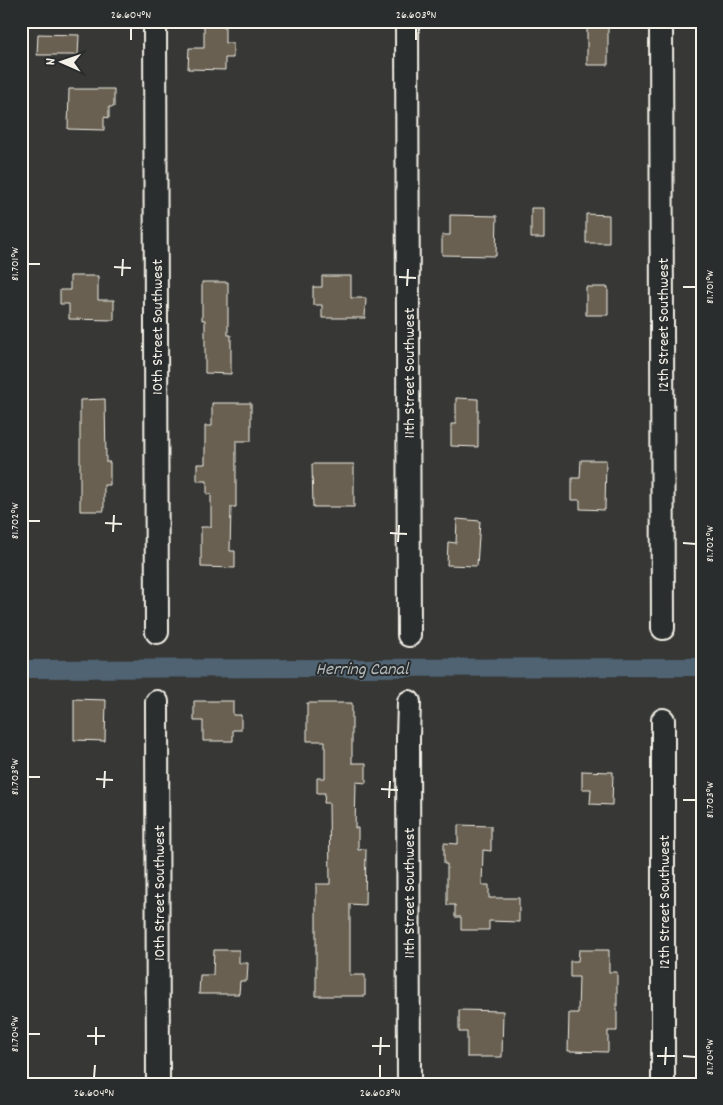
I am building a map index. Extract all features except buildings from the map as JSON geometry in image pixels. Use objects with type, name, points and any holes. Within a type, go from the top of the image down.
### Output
[{"type":"street","name":"10th Street Southwest","points":[[155,21],[157,632]]},
{"type":"street","name":"11th Street Southwest","points":[[407,21],[409,635]]},
{"type":"street","name":"12th Street Southwest","points":[[661,21],[663,628]]},
{"type":"street","name":"10th Street Southwest","points":[[157,702],[158,1084]]},
{"type":"street","name":"11th Street Southwest","points":[[409,702],[409,1084]]},
{"type":"street","name":"12th Street Southwest","points":[[663,720],[664,1084]]},
{"type":"waterway","name":"Herring Canal","points":[[21,669],[702,667]]}]
